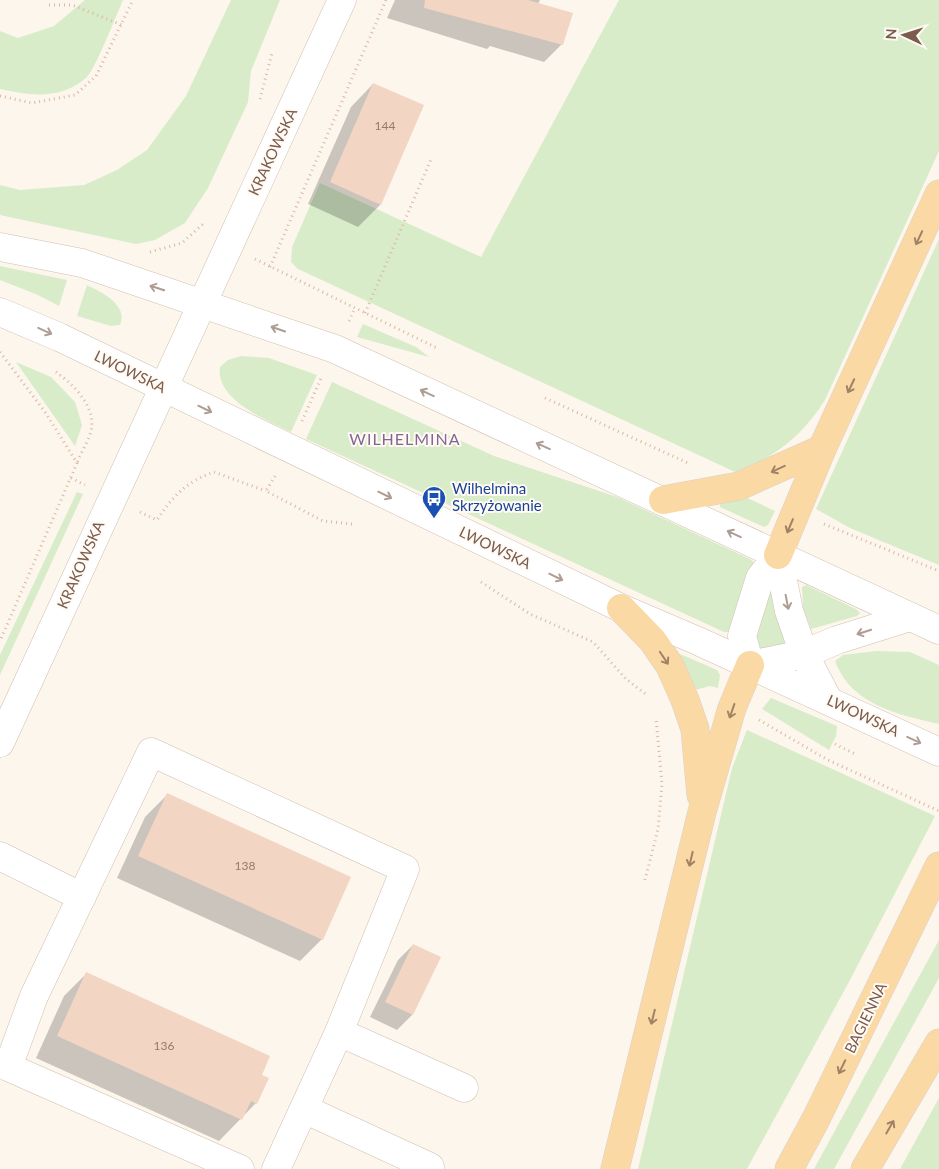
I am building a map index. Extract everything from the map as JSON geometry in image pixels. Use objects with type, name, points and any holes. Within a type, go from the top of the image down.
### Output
[{"type":"main road","points":[[778,555],[822,449],[939,194]]},
{"type":"main road","points":[[664,500],[739,486],[822,449]]},
{"type":"main road","points":[[621,608],[652,641],[670,666],[685,700],[696,729],[702,812]]},
{"type":"main road","points":[[615,1169],[702,812],[732,708],[750,665]]},
{"type":"main road","name":"BAGIENNA","points":[[789,1169],[939,866]]},
{"type":"main road","points":[[865,1169],[939,1043]]},
{"type":"street","name":"KRAKOWSKA","points":[[0,743],[342,0]]},
{"type":"street","points":[[0,247],[82,263],[203,303],[335,350],[664,500],[939,630]]},
{"type":"street","name":"LWOWSKA","points":[[0,312],[53,334],[621,608],[828,700],[939,752]]},
{"type":"street","points":[[778,555],[788,611],[804,654],[828,700]]},
{"type":"street","points":[[778,555],[760,578],[742,636],[750,665],[804,654],[837,640],[910,617]]},
{"type":"street","points":[[240,1169],[8,1067],[34,996],[150,752],[405,869],[339,1032],[276,1169]]},
{"type":"street","points":[[0,856],[82,897]]},
{"type":"street","points":[[904,939],[939,883]]},
{"type":"street","points":[[339,1032],[464,1088]]},
{"type":"street","points":[[304,1109],[430,1167]]},
{"type":"path","points":[[0,96],[32,103],[75,95],[96,76],[134,0]]},
{"type":"path","points":[[270,267],[386,0]]},
{"type":"path","points":[[49,4],[72,5],[122,25]]},
{"type":"path","points":[[258,107],[272,53]]},
{"type":"path","points":[[365,313],[432,157]]},
{"type":"path","points":[[145,254],[182,243],[207,222]]},
{"type":"path","points":[[195,232],[437,348]]},
{"type":"path","points":[[0,352],[45,412],[77,463]]},
{"type":"path","points":[[0,641],[92,427],[88,410],[79,393],[54,370]]},
{"type":"path","points":[[71,478],[157,520],[168,502],[182,489],[197,478],[214,472],[266,491]]},
{"type":"path","points":[[933,568],[939,571]]},
{"type":"path","points":[[645,880],[658,829],[662,784],[655,709]]},
{"type":"path","points":[[835,744],[857,755]]},
{"type":"path","points":[[828,760],[939,811]]},
{"type":"green space","points":[[85,0],[123,0],[100,53],[87,77],[67,90],[56,93],[34,94],[0,89],[0,31],[18,38],[54,26]]},
{"type":"green space","points":[[231,0],[280,0],[251,71],[248,102],[208,188],[185,223],[155,240],[136,244],[0,215],[0,185],[20,190],[84,185],[117,170],[147,150],[186,96]]},
{"type":"green space","points":[[619,0],[939,0],[939,151],[825,400],[797,435],[775,453],[735,472],[298,269],[291,262],[292,247],[320,183],[481,257]]},
{"type":"green space","points":[[939,239],[939,565],[850,528],[816,509]]},
{"type":"green space","points":[[0,266],[67,280],[59,306],[38,295],[0,280]]},
{"type":"green space","points":[[87,285],[106,295],[117,305],[121,311],[120,325],[111,326],[77,316]]},
{"type":"green space","points":[[363,324],[416,347],[429,357],[357,337]]},
{"type":"green space","points":[[241,356],[269,358],[317,375],[291,432],[245,408],[226,390],[221,379],[220,367],[228,360]]},
{"type":"green space","points":[[16,362],[51,377],[75,402],[82,425],[75,446]]},
{"type":"green space","points":[[332,382],[494,456],[617,497],[752,560],[754,564],[729,632],[724,632],[306,439]]},
{"type":"green space","points":[[77,492],[83,494],[0,675],[0,655]]},
{"type":"green space","points":[[743,496],[775,511],[768,525],[764,527],[720,507],[720,504]]},
{"type":"green space","points":[[770,582],[785,638],[784,643],[767,653],[755,648],[751,638]]},
{"type":"green space","points":[[806,585],[856,609],[860,613],[857,616],[811,629],[803,607],[802,587]]},
{"type":"green space","points":[[876,651],[910,652],[939,665],[939,724],[908,717],[878,706],[852,688],[842,676],[835,661],[843,655]]},
{"type":"green space","points":[[680,654],[717,670],[720,675],[718,688],[710,686],[695,690]]},
{"type":"green space","points":[[771,698],[837,726],[836,736],[829,750],[762,709]]},
{"type":"green space","points":[[747,730],[935,816],[850,980],[747,1169],[638,1169],[732,768]]},
{"type":"green space","points":[[939,940],[939,978],[834,1169],[814,1169]]},
{"type":"green space","points":[[939,1098],[939,1169],[900,1169]]},
{"type":"building","points":[[425,0],[528,0],[573,13],[563,45],[424,8]]},
{"type":"building","points":[[373,83],[424,105],[381,205],[330,182]]},
{"type":"building","points":[[167,793],[351,877],[323,940],[138,856]]},
{"type":"building","points":[[413,944],[441,957],[413,1015],[385,1002]]},
{"type":"building","points":[[86,972],[270,1056],[262,1075],[269,1078],[257,1104],[251,1101],[242,1120],[57,1036]]},
{"type":"place","name":"Wilhelmina Skrzyżowanie","points":[[434,519]]},
{"type":"district","name":"WILHELMINA","points":[[405,439]]}]
